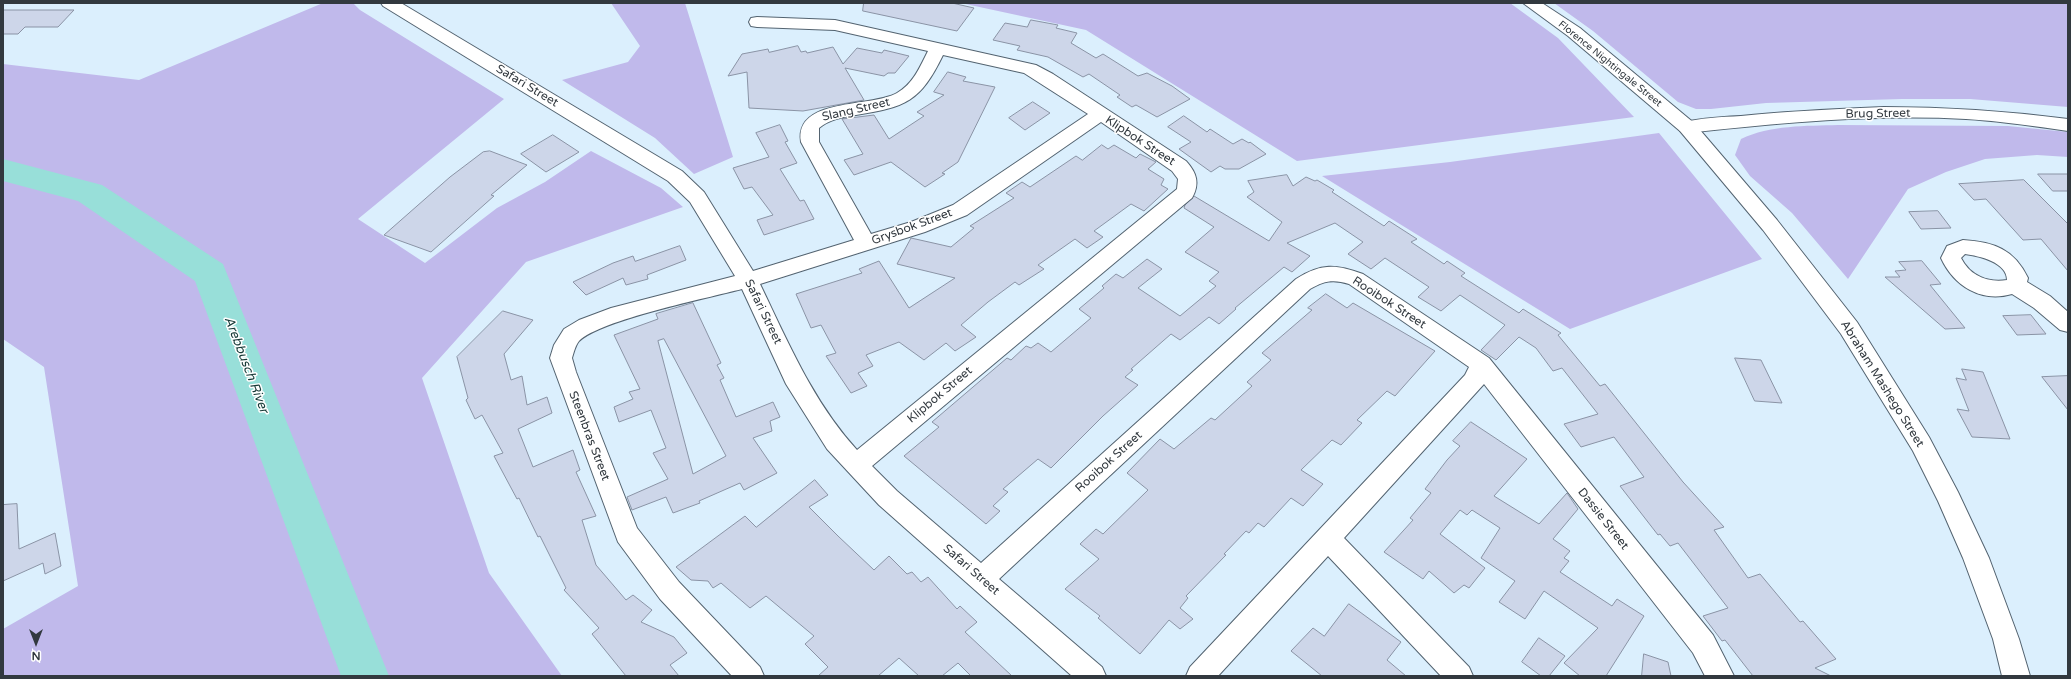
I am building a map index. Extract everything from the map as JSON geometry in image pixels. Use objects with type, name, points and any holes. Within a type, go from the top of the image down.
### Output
[{"type":"street","name":"Safari Street","points":[[389,3],[675,176],[697,196],[748,280],[794,378],[827,432],[888,498],[982,578],[1092,676]]},
{"type":"street","name":"Florence Nightingale Street","points":[[1531,3],[1574,32],[1687,127]]},
{"type":"street","name":"Klipbok Street","points":[[757,22],[835,25],[1030,69],[1047,78],[1180,166],[1185,171],[1189,181],[1185,193],[856,465]]},
{"type":"street","name":"Slang Street","points":[[866,244],[810,142],[809,134],[811,125],[818,118],[831,113],[888,104],[904,97],[925,74],[938,48]]},
{"type":"street","name":"Brug Street","points":[[1687,127],[1783,116],[1868,113],[1951,113],[2016,118],[2068,125]]},
{"type":"street","name":"Grysbok Street","points":[[748,280],[918,227],[960,210],[1100,114]]},
{"type":"street","name":"Abraham Mashego Street","points":[[1687,127],[1770,225],[1849,328],[1921,444],[1949,499],[1976,558],[2006,639],[2016,676]]},
{"type":"street","name":"Rooibok Street","points":[[982,578],[1246,338],[1291,294],[1317,275],[1331,272],[1356,279],[1481,364]]},
{"type":"street","name":"Steenbras Street","points":[[748,280],[605,318],[572,335],[565,345],[561,358],[627,534],[639,554],[675,596],[750,676]]},
{"type":"street","points":[[2015,285],[2042,302],[2068,324]]},
{"type":"street","points":[[1200,676],[1329,539],[1475,380],[1481,364]]},
{"type":"street","name":"Dassie Street","points":[[1481,364],[1703,644],[1720,676]]},
{"type":"street","points":[[1329,539],[1459,676]]},
{"type":"street","points":[[2006,639],[2028,676]]},
{"type":"shaded area","points":[[323,3],[353,3],[360,10],[504,99],[358,219],[425,263],[497,208],[545,182],[591,151],[661,188],[683,207],[526,262],[422,378],[489,573],[562,676],[367,676],[212,272],[92,193],[3,169],[3,64],[139,80]]},
{"type":"shaded area","points":[[611,3],[685,3],[733,157],[694,174],[655,138],[562,80],[628,62],[640,46]]},
{"type":"shaded area","points":[[961,3],[1510,3],[1558,38],[1634,117],[1297,161],[1086,30]]},
{"type":"shaded area","points":[[1554,3],[2068,3],[2068,107],[1970,99],[1902,99],[1766,103],[1711,109],[1696,109],[1678,102],[1593,31]]},
{"type":"shaded area","points":[[1838,125],[2008,126],[2068,132],[2068,157],[2037,155],[1985,159],[1946,172],[1908,189],[1848,279],[1792,213],[1750,176],[1735,155],[1741,139],[1752,134],[1788,127]]},
{"type":"shaded area","points":[[1659,133],[1762,259],[1570,329],[1322,176],[1450,162]]},
{"type":"shaded area","points":[[3,170],[90,193],[210,273],[365,676],[3,676],[3,629],[78,586],[44,367],[3,339]]},
{"type":"building","points":[[864,3],[952,3],[974,8],[957,31],[863,11]]},
{"type":"building","points":[[3,10],[74,10],[58,27],[25,27],[18,34],[3,34]]},
{"type":"building","points":[[1031,20],[1058,25],[1056,28],[1077,33],[1071,43],[1096,58],[1103,54],[1138,76],[1147,73],[1172,86],[1190,99],[1157,117],[1136,105],[1132,107],[1117,97],[1120,95],[1089,74],[1083,77],[1048,57],[1017,50],[1020,46],[993,40],[1005,23],[1027,27]]},
{"type":"building","points":[[798,46],[801,52],[806,51],[807,53],[833,47],[843,64],[857,48],[882,53],[884,50],[909,56],[895,73],[888,73],[884,76],[845,68],[864,100],[803,111],[749,108],[747,72],[728,76],[742,54],[768,49],[769,52]]},
{"type":"building","points":[[948,72],[966,77],[963,81],[995,87],[958,162],[942,173],[945,174],[925,187],[891,162],[854,175],[844,160],[863,154],[842,119],[874,115],[889,139],[924,116],[917,112],[944,95],[934,92]]},
{"type":"building","points":[[1033,102],[1050,113],[1025,130],[1009,118]]},
{"type":"building","points":[[1184,116],[1207,132],[1210,129],[1233,144],[1242,139],[1249,143],[1250,142],[1266,154],[1239,169],[1225,169],[1220,166],[1211,172],[1179,149],[1191,142],[1168,127]]},
{"type":"building","points":[[780,125],[788,141],[785,142],[797,163],[780,169],[800,201],[804,200],[814,219],[764,235],[757,220],[773,215],[752,187],[744,189],[733,168],[769,157],[756,133]]},
{"type":"building","points":[[553,135],[579,152],[546,172],[521,154]]},
{"type":"building","points":[[1102,145],[1108,149],[1114,145],[1136,158],[1140,154],[1156,162],[1148,169],[1164,179],[1161,185],[1168,189],[1144,211],[1131,204],[1094,231],[1103,237],[1087,248],[1075,239],[1038,265],[1044,269],[1019,285],[1015,282],[988,302],[961,325],[976,337],[955,351],[946,343],[924,360],[899,342],[866,355],[873,366],[858,373],[867,386],[851,393],[826,356],[836,353],[821,325],[811,328],[796,294],[862,273],[859,269],[879,261],[909,308],[955,278],[897,264],[911,238],[951,247],[974,228],[970,226],[1014,198],[1006,193],[1022,182],[1030,187],[1076,156],[1082,160]]},
{"type":"building","points":[[490,151],[527,165],[491,195],[494,196],[431,252],[384,235],[450,177],[483,152]]},
{"type":"building","points":[[2038,174],[2068,174],[2068,191],[2053,191]]},
{"type":"building","points":[[1287,175],[1293,186],[1306,177],[1315,181],[1317,180],[1334,190],[1332,192],[1384,226],[1389,221],[1417,239],[1411,242],[1444,264],[1447,261],[1465,273],[1461,276],[1519,313],[1523,309],[1561,333],[1558,335],[1600,386],[1605,384],[1683,482],[1724,527],[1714,530],[1748,578],[1760,574],[1800,622],[1803,621],[1836,659],[1815,668],[1831,676],[1753,676],[1725,640],[1722,641],[1703,616],[1728,608],[1678,543],[1670,546],[1660,534],[1658,535],[1620,486],[1644,477],[1614,437],[1581,447],[1564,424],[1598,414],[1562,368],[1553,371],[1536,348],[1519,337],[1496,360],[1481,350],[1505,325],[1460,295],[1441,311],[1418,297],[1429,287],[1385,258],[1371,269],[1348,254],[1363,242],[1335,223],[1287,243],[1310,256],[1292,272],[1284,267],[1235,308],[1236,309],[1219,324],[1209,317],[1180,340],[1171,334],[1131,369],[1133,370],[1125,377],[1138,385],[1103,416],[1051,468],[1038,459],[1003,489],[1008,492],[993,506],[1000,511],[986,524],[904,456],[939,427],[932,422],[1007,358],[1011,360],[1026,346],[1031,348],[1038,343],[1051,352],[1091,318],[1079,309],[1104,288],[1102,286],[1116,274],[1123,278],[1147,259],[1162,269],[1138,288],[1180,316],[1216,286],[1209,281],[1219,272],[1185,252],[1214,227],[1184,208],[1185,205],[1194,196],[1269,241],[1282,222],[1247,197],[1254,192],[1248,181]]},
{"type":"building","points":[[2024,180],[2068,224],[2068,271],[2041,239],[2023,240],[1986,199],[1974,200],[1959,184]]},
{"type":"building","points":[[1938,211],[1951,228],[1921,229],[1909,212]]},
{"type":"building","points":[[680,246],[686,260],[647,275],[648,279],[626,285],[623,278],[586,295],[573,282],[613,263],[633,256],[635,261]]},
{"type":"building","points":[[1922,261],[1941,284],[1930,285],[1965,328],[1945,329],[1885,277],[1900,277],[1895,271],[1906,270],[1899,262]]},
{"type":"building","points":[[1326,294],[1347,308],[1353,303],[1435,351],[1395,396],[1387,391],[1357,420],[1362,423],[1341,445],[1332,440],[1301,470],[1323,484],[1303,506],[1291,498],[1264,527],[1258,523],[1249,533],[1246,531],[1224,554],[1226,555],[1186,596],[1188,598],[1180,608],[1193,619],[1180,629],[1169,620],[1140,654],[1098,618],[1100,616],[1065,589],[1099,559],[1080,544],[1096,529],[1103,534],[1148,490],[1127,473],[1160,439],[1174,449],[1211,418],[1215,420],[1252,386],[1247,382],[1271,360],[1262,353],[1312,310],[1308,308]]},
{"type":"building","points":[[693,303],[721,363],[717,365],[724,378],[720,380],[736,417],[773,402],[780,417],[770,421],[772,431],[753,438],[777,473],[744,490],[740,483],[699,501],[700,503],[673,513],[666,497],[632,510],[627,497],[668,479],[653,453],[666,448],[651,410],[619,422],[614,407],[633,399],[629,392],[640,389],[614,335],[658,319],[656,314]],"holes":[[[664,339],[726,456],[693,474],[658,341]]]},
{"type":"building","points":[[503,311],[533,320],[504,354],[511,380],[522,376],[527,405],[547,397],[552,413],[518,429],[533,467],[573,450],[580,470],[576,472],[596,516],[582,520],[596,565],[626,600],[633,595],[652,610],[641,622],[674,637],[687,653],[670,665],[679,676],[626,676],[592,634],[599,628],[564,590],[566,588],[540,536],[538,537],[519,498],[517,499],[494,456],[503,453],[482,415],[475,419],[466,400],[468,398],[457,357]]},
{"type":"building","points":[[2031,315],[2046,334],[2017,335],[2003,316]]},
{"type":"building","points":[[1735,358],[1761,360],[1782,403],[1755,401]]},
{"type":"building","points":[[1962,369],[1983,372],[2010,439],[1972,437],[1957,409],[1969,411],[1956,378],[1966,380]]},
{"type":"building","points":[[2068,376],[2068,410],[2042,377]]},
{"type":"building","points":[[1471,422],[1527,459],[1494,496],[1539,524],[1567,493],[1578,509],[1553,539],[1570,551],[1564,558],[1569,561],[1560,572],[1612,606],[1617,599],[1644,616],[1606,676],[1580,676],[1564,663],[1598,628],[1544,591],[1525,619],[1499,602],[1515,581],[1481,558],[1500,528],[1472,510],[1467,515],[1460,510],[1440,534],[1485,568],[1469,588],[1464,585],[1454,593],[1429,571],[1423,579],[1384,552],[1413,520],[1410,518],[1431,493],[1425,489],[1447,460],[1460,446],[1453,441]]},
{"type":"building","points":[[815,480],[828,495],[809,507],[838,536],[874,570],[889,556],[907,574],[912,572],[921,582],[928,577],[957,609],[960,606],[977,622],[965,632],[1012,676],[971,676],[958,663],[942,676],[919,676],[899,658],[878,676],[818,676],[828,667],[805,644],[814,636],[766,596],[750,608],[721,583],[713,588],[708,581],[691,580],[676,567],[745,516],[756,527]]},
{"type":"building","points":[[17,504],[19,549],[55,533],[61,566],[45,574],[43,563],[3,581],[3,505]]},
{"type":"building","points":[[1349,604],[1401,642],[1387,660],[1406,676],[1322,676],[1291,651],[1313,628],[1324,636]]},
{"type":"building","points":[[1539,638],[1565,656],[1549,676],[1541,676],[1522,662]]},
{"type":"building","points":[[1644,654],[1668,662],[1671,676],[1642,676]]},
{"type":"waterway","name":"Arebbusch River","points":[[3,170],[90,193],[210,273],[365,676]]}]
